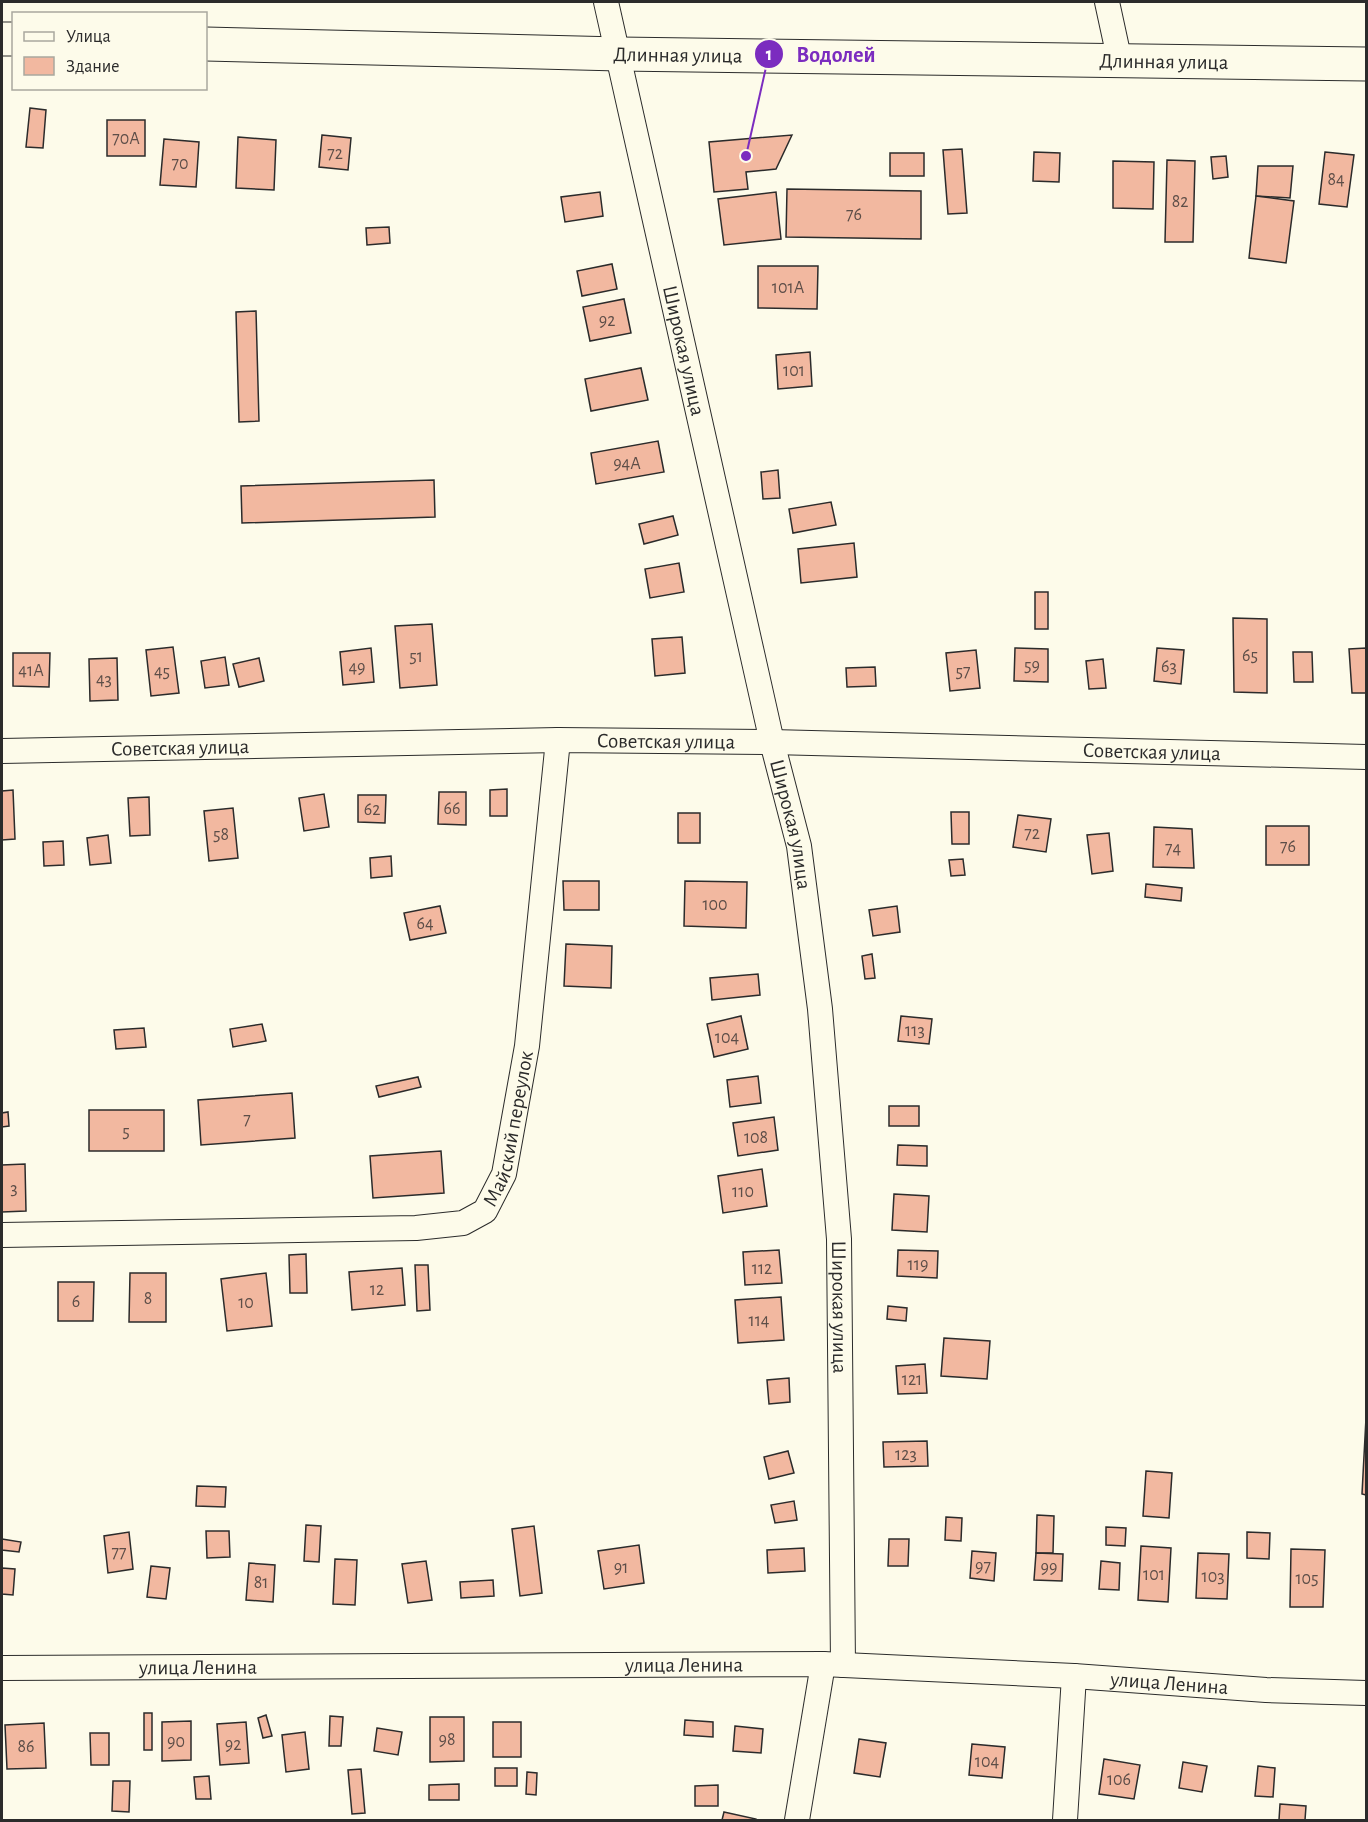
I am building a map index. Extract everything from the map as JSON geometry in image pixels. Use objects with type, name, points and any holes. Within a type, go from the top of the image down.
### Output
[{"type":"main road","name":"Длинная улица","points":[[207,44],[619,54],[1366,64]]},
{"type":"street","name":"Широкая улица","points":[[606,2],[772,742],[799,846],[820,1009],[839,1239],[833,1664],[797,1821]]},
{"type":"street","points":[[1107,2],[1120,62]]},
{"type":"street","name":"Советская улица","points":[[2,751],[558,740],[772,742],[1366,757]]},
{"type":"street","name":"Майский переулок","points":[[2,1235],[416,1228],[464,1223],[485,1211],[504,1174],[527,1046],[558,740]]},
{"type":"street","name":"улица Ленина","points":[[2,1668],[833,1664],[1074,1676],[1266,1690],[1366,1693]]},
{"type":"street","points":[[1065,1821],[1074,1676]]},
{"type":"building","points":[[30,108],[46,110],[43,148],[26,147]]},
{"type":"building","points":[[107,120],[145,120],[145,156],[107,156]]},
{"type":"building","points":[[322,135],[351,138],[348,170],[319,167]]},
{"type":"building","points":[[792,135],[776,169],[746,172],[748,189],[714,192],[709,142]]},
{"type":"building","points":[[238,137],[276,140],[274,190],[236,188]]},
{"type":"building","points":[[164,139],[199,142],[196,187],[160,185]]},
{"type":"building","points":[[962,149],[967,213],[948,214],[943,150]]},
{"type":"building","points":[[1034,152],[1060,153],[1059,182],[1033,181]]},
{"type":"building","points":[[1325,152],[1354,155],[1347,207],[1319,204]]},
{"type":"building","points":[[890,153],[924,153],[924,176],[890,176]]},
{"type":"building","points":[[1226,156],[1228,177],[1213,179],[1211,157]]},
{"type":"building","points":[[1167,160],[1195,161],[1193,242],[1165,242]]},
{"type":"building","points":[[1113,161],[1154,162],[1153,209],[1113,208]]},
{"type":"building","points":[[1258,166],[1293,166],[1290,198],[1256,196]]},
{"type":"building","points":[[787,189],[921,191],[921,239],[786,237]]},
{"type":"building","points":[[600,192],[603,216],[565,222],[561,197]]},
{"type":"building","points":[[776,192],[781,239],[724,245],[718,199]]},
{"type":"building","points":[[1256,196],[1294,201],[1286,263],[1249,258]]},
{"type":"building","points":[[389,227],[390,243],[367,245],[366,228]]},
{"type":"building","points":[[612,264],[617,289],[582,296],[577,271]]},
{"type":"building","points":[[758,266],[818,266],[817,309],[758,308]]},
{"type":"building","points":[[624,299],[631,333],[590,341],[583,307]]},
{"type":"building","points":[[256,311],[259,421],[239,422],[236,312]]},
{"type":"building","points":[[810,352],[812,386],[778,389],[776,355]]},
{"type":"building","points":[[641,368],[648,400],[591,411],[585,379]]},
{"type":"building","points":[[658,441],[664,472],[596,484],[591,453]]},
{"type":"building","points":[[778,470],[780,498],[763,499],[761,472]]},
{"type":"building","points":[[434,480],[435,517],[242,523],[241,486]]},
{"type":"building","points":[[831,502],[836,525],[793,533],[789,509]]},
{"type":"building","points":[[673,516],[678,535],[644,544],[639,524]]},
{"type":"building","points":[[854,543],[857,577],[801,583],[798,549]]},
{"type":"building","points":[[679,563],[684,592],[650,598],[645,569]]},
{"type":"building","points":[[1035,592],[1048,592],[1048,629],[1035,629]]},
{"type":"building","points":[[1233,618],[1267,619],[1267,693],[1234,692]]},
{"type":"building","points":[[432,624],[437,685],[400,688],[395,626]]},
{"type":"building","points":[[682,637],[685,673],[655,676],[652,639]]},
{"type":"building","points":[[173,647],[179,693],[151,696],[146,650]]},
{"type":"building","points":[[371,648],[374,682],[343,685],[340,652]]},
{"type":"building","points":[[1015,648],[1048,649],[1048,682],[1014,681]]},
{"type":"building","points":[[1157,648],[1184,650],[1181,684],[1154,681]]},
{"type":"building","points":[[1366,648],[1366,693],[1352,693],[1349,649]]},
{"type":"building","points":[[976,650],[980,688],[950,691],[946,653]]},
{"type":"building","points":[[1293,652],[1312,652],[1313,682],[1294,682]]},
{"type":"building","points":[[13,653],[50,653],[49,687],[13,686]]},
{"type":"building","points":[[225,657],[229,685],[205,688],[201,661]]},
{"type":"building","points":[[117,658],[118,700],[90,701],[89,659]]},
{"type":"building","points":[[259,658],[264,681],[239,687],[233,664]]},
{"type":"building","points":[[1103,659],[1106,688],[1089,689],[1086,661]]},
{"type":"building","points":[[875,667],[876,686],[847,687],[846,668]]},
{"type":"building","points":[[507,789],[507,816],[490,816],[490,790]]},
{"type":"building","points":[[13,790],[15,839],[2,840],[2,791]]},
{"type":"building","points":[[439,792],[466,792],[466,825],[438,824]]},
{"type":"building","points":[[324,794],[329,827],[304,831],[299,798]]},
{"type":"building","points":[[358,795],[386,795],[385,823],[358,822]]},
{"type":"building","points":[[149,797],[150,835],[130,836],[128,798]]},
{"type":"building","points":[[233,808],[238,858],[209,861],[204,811]]},
{"type":"building","points":[[951,812],[969,812],[969,844],[952,844]]},
{"type":"building","points":[[678,813],[700,813],[700,843],[678,843]]},
{"type":"building","points":[[1018,815],[1051,819],[1046,852],[1013,847]]},
{"type":"building","points":[[1266,826],[1309,826],[1309,865],[1266,865]]},
{"type":"building","points":[[1154,827],[1192,829],[1194,868],[1153,867]]},
{"type":"building","points":[[1109,833],[1113,871],[1092,874],[1087,835]]},
{"type":"building","points":[[108,835],[111,863],[90,865],[87,838]]},
{"type":"building","points":[[63,841],[64,865],[44,866],[43,842]]},
{"type":"building","points":[[391,856],[392,876],[371,878],[370,858]]},
{"type":"building","points":[[963,859],[965,875],[951,876],[949,860]]},
{"type":"building","points":[[563,881],[599,881],[599,910],[564,910]]},
{"type":"building","points":[[685,881],[747,882],[746,928],[684,926]]},
{"type":"building","points":[[1146,884],[1182,888],[1181,901],[1145,897]]},
{"type":"building","points":[[440,906],[446,933],[410,940],[404,913]]},
{"type":"building","points":[[897,906],[900,932],[873,936],[869,910]]},
{"type":"building","points":[[566,944],[612,946],[611,988],[564,986]]},
{"type":"building","points":[[872,954],[875,978],[865,979],[862,956]]},
{"type":"building","points":[[758,974],[760,995],[712,1000],[710,978]]},
{"type":"building","points":[[741,1016],[748,1049],[714,1057],[707,1024]]},
{"type":"building","points":[[901,1016],[932,1019],[929,1044],[898,1041]]},
{"type":"building","points":[[262,1024],[266,1041],[233,1047],[230,1029]]},
{"type":"building","points":[[144,1028],[146,1047],[116,1049],[114,1030]]},
{"type":"building","points":[[758,1076],[761,1103],[730,1107],[727,1080]]},
{"type":"building","points":[[418,1077],[421,1087],[379,1097],[376,1086]]},
{"type":"building","points":[[292,1093],[295,1138],[201,1145],[198,1100]]},
{"type":"building","points":[[889,1106],[919,1106],[919,1126],[889,1126]]},
{"type":"building","points":[[89,1110],[164,1110],[164,1151],[89,1151]]},
{"type":"building","points":[[8,1112],[9,1126],[2,1127],[2,1113]]},
{"type":"building","points":[[774,1117],[778,1150],[738,1156],[733,1123]]},
{"type":"building","points":[[898,1145],[927,1146],[927,1166],[897,1165]]},
{"type":"building","points":[[441,1151],[444,1193],[373,1198],[370,1156]]},
{"type":"building","points":[[25,1164],[26,1211],[2,1212],[2,1165]]},
{"type":"building","points":[[762,1169],[767,1206],[723,1213],[718,1176]]},
{"type":"building","points":[[894,1194],[929,1196],[927,1232],[892,1230]]},
{"type":"building","points":[[779,1250],[782,1283],[745,1285],[743,1252]]},
{"type":"building","points":[[898,1250],[938,1251],[937,1278],[897,1276]]},
{"type":"building","points":[[306,1254],[307,1293],[290,1293],[289,1255]]},
{"type":"building","points":[[415,1265],[428,1265],[430,1310],[417,1311]]},
{"type":"building","points":[[402,1268],[405,1305],[352,1310],[349,1272]]},
{"type":"building","points":[[130,1273],[166,1273],[166,1322],[129,1322]]},
{"type":"building","points":[[266,1273],[272,1326],[227,1331],[221,1279]]},
{"type":"building","points":[[58,1282],[94,1282],[93,1321],[58,1321]]},
{"type":"building","points":[[781,1297],[784,1340],[738,1343],[735,1300]]},
{"type":"building","points":[[888,1306],[907,1308],[906,1321],[887,1319]]},
{"type":"building","points":[[944,1338],[990,1341],[987,1379],[941,1376]]},
{"type":"building","points":[[925,1364],[927,1393],[898,1394],[896,1366]]},
{"type":"building","points":[[789,1378],[790,1402],[769,1404],[767,1380]]},
{"type":"building","points":[[1366,1418],[1366,1495],[1362,1494]]},
{"type":"building","points":[[927,1441],[928,1466],[884,1467],[883,1442]]},
{"type":"building","points":[[788,1451],[794,1473],[769,1479],[764,1457]]},
{"type":"building","points":[[1146,1471],[1172,1473],[1169,1518],[1143,1516]]},
{"type":"building","points":[[197,1486],[226,1487],[225,1507],[196,1506]]},
{"type":"building","points":[[794,1501],[797,1520],[775,1523],[771,1505]]},
{"type":"building","points":[[1037,1515],[1054,1516],[1053,1553],[1036,1553]]},
{"type":"building","points":[[946,1517],[962,1518],[961,1541],[945,1540]]},
{"type":"building","points":[[306,1525],[321,1526],[319,1562],[304,1561]]},
{"type":"building","points":[[534,1526],[542,1593],[520,1596],[512,1529]]},
{"type":"building","points":[[1106,1527],[1126,1528],[1125,1546],[1106,1545]]},
{"type":"building","points":[[206,1531],[229,1531],[230,1557],[207,1558]]},
{"type":"building","points":[[129,1532],[133,1569],[108,1573],[104,1536]]},
{"type":"building","points":[[1247,1532],[1270,1533],[1269,1559],[1247,1558]]},
{"type":"building","points":[[2,1539],[21,1542],[19,1552],[2,1550]]},
{"type":"building","points":[[889,1539],[909,1539],[908,1566],[888,1566]]},
{"type":"building","points":[[639,1545],[644,1583],[604,1589],[598,1551]]},
{"type":"building","points":[[1141,1546],[1171,1548],[1168,1602],[1138,1600]]},
{"type":"building","points":[[804,1548],[805,1571],[768,1573],[767,1550]]},
{"type":"building","points":[[1291,1549],[1325,1550],[1323,1607],[1290,1607]]},
{"type":"building","points":[[972,1551],[996,1553],[994,1581],[970,1578]]},
{"type":"building","points":[[1036,1553],[1063,1554],[1062,1581],[1034,1580]]},
{"type":"building","points":[[1198,1553],[1229,1554],[1227,1599],[1196,1598]]},
{"type":"building","points":[[335,1559],[357,1560],[355,1605],[333,1604]]},
{"type":"building","points":[[426,1561],[432,1600],[408,1603],[402,1564]]},
{"type":"building","points":[[1101,1561],[1120,1563],[1119,1590],[1099,1589]]},
{"type":"building","points":[[249,1563],[275,1565],[273,1602],[246,1600]]},
{"type":"building","points":[[151,1566],[170,1568],[166,1599],[147,1597]]},
{"type":"building","points":[[2,1568],[15,1569],[13,1595],[2,1594]]},
{"type":"building","points":[[493,1580],[494,1596],[461,1598],[460,1582]]},
{"type":"building","points":[[144,1713],[152,1713],[152,1750],[144,1750]]},
{"type":"building","points":[[266,1715],[272,1736],[263,1738],[258,1718]]},
{"type":"building","points":[[330,1716],[343,1717],[341,1746],[329,1746]]},
{"type":"building","points":[[430,1717],[464,1717],[464,1761],[430,1762]]},
{"type":"building","points":[[685,1720],[713,1722],[713,1737],[684,1735]]},
{"type":"building","points":[[191,1721],[191,1760],[162,1761],[162,1722]]},
{"type":"building","points":[[246,1722],[249,1763],[220,1765],[217,1724]]},
{"type":"building","points":[[493,1722],[521,1722],[521,1757],[493,1757]]},
{"type":"building","points":[[44,1723],[46,1768],[7,1769],[5,1725]]},
{"type":"building","points":[[735,1726],[763,1729],[761,1753],[733,1751]]},
{"type":"building","points":[[377,1728],[402,1732],[398,1755],[374,1751]]},
{"type":"building","points":[[305,1732],[309,1769],[286,1772],[282,1735]]},
{"type":"building","points":[[90,1733],[109,1733],[109,1765],[91,1765]]},
{"type":"building","points":[[859,1739],[886,1743],[880,1777],[854,1773]]},
{"type":"building","points":[[972,1744],[1005,1747],[1002,1778],[969,1775]]},
{"type":"building","points":[[1104,1759],[1140,1765],[1134,1799],[1099,1794]]},
{"type":"building","points":[[1183,1762],[1207,1766],[1202,1792],[1179,1788]]},
{"type":"building","points":[[1258,1766],[1275,1768],[1273,1797],[1255,1796]]},
{"type":"building","points":[[495,1768],[517,1768],[517,1786],[495,1786]]},
{"type":"building","points":[[361,1769],[365,1813],[352,1814],[348,1770]]},
{"type":"building","points":[[527,1772],[537,1773],[536,1795],[526,1794]]},
{"type":"building","points":[[209,1776],[211,1799],[196,1799],[194,1777]]},
{"type":"building","points":[[113,1781],[130,1781],[129,1812],[112,1811]]},
{"type":"building","points":[[459,1784],[459,1800],[429,1800],[429,1785]]},
{"type":"building","points":[[718,1785],[718,1806],[695,1806],[695,1786]]},
{"type":"building","points":[[1280,1804],[1306,1806],[1305,1820],[1279,1820]]},
{"type":"building","points":[[724,1812],[756,1819],[756,1820],[722,1820]]},
{"type":"place","name":"Водолей","points":[[746,156]]}]
